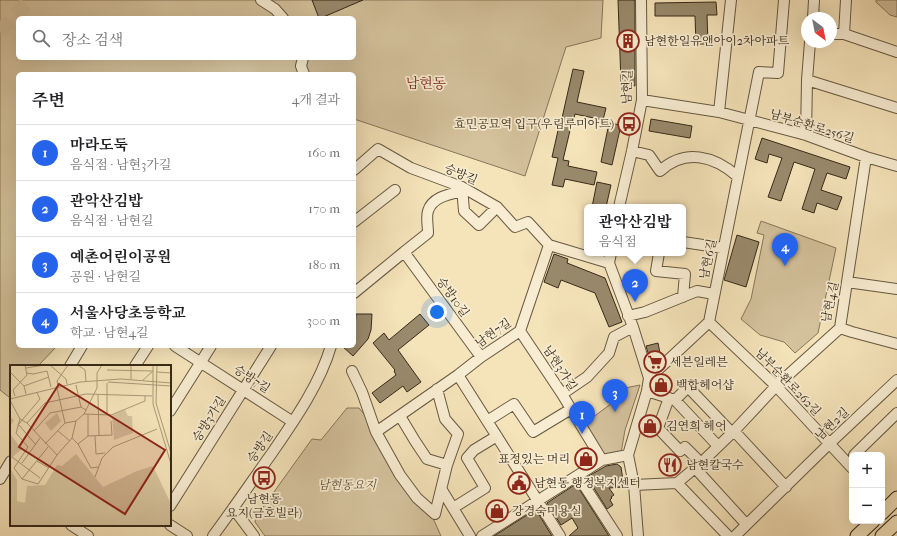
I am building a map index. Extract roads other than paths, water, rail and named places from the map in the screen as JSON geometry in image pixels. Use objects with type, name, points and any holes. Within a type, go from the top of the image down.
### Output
[{"type":"main road","points":[[857,536],[870,524]]},
{"type":"main road","points":[[882,536],[896,524]]},
{"type":"street","points":[[261,0],[275,9],[282,16]]},
{"type":"street","name":"남현길","points":[[621,204],[642,100],[641,0]]},
{"type":"street","points":[[719,112],[731,0]]},
{"type":"street","name":"남현6길","points":[[709,322],[759,72],[778,74],[784,0]]},
{"type":"street","points":[[813,12],[814,0]]},
{"type":"street","points":[[844,34],[846,0]]},
{"type":"street","points":[[837,34],[844,34],[897,52]]},
{"type":"street","points":[[806,135],[807,80],[810,48]]},
{"type":"street","points":[[303,60],[301,66],[303,72]]},
{"type":"street","points":[[807,80],[897,108]]},
{"type":"street","name":"남부순환로256길","points":[[642,100],[719,112],[806,135],[866,157],[897,166]]},
{"type":"street","name":"승방길","points":[[356,168],[378,149],[411,168],[462,189],[497,206],[515,227],[528,222],[549,245]]},
{"type":"street","points":[[632,151],[649,155],[660,171],[674,162],[699,157],[710,159],[737,176]]},
{"type":"street","name":"남현4길","points":[[677,483],[733,432],[776,386],[840,328],[866,157]]},
{"type":"street","points":[[356,291],[428,233],[428,210],[433,203],[442,196],[462,189],[464,211],[479,224],[497,206]]},
{"type":"street","points":[[356,220],[395,190]]},
{"type":"street","points":[[686,242],[723,248]]},
{"type":"street","points":[[549,245],[584,252]]},
{"type":"street","name":"남현7길","points":[[376,432],[480,357],[520,332],[549,245]]},
{"type":"street","name":"승방10길","points":[[404,252],[480,357]]},
{"type":"street","points":[[658,256],[656,271],[685,274],[683,297]]},
{"type":"street","points":[[610,258],[649,378],[647,391],[628,455],[634,485],[638,536]]},
{"type":"street","points":[[847,282],[897,289]]},
{"type":"street","points":[[628,316],[645,312],[697,291],[714,294]]},
{"type":"street","points":[[649,378],[709,322]]},
{"type":"street","name":"남부순환로262길","points":[[709,322],[776,386],[829,444],[849,459]]},
{"type":"street","points":[[562,394],[587,377],[609,353],[614,337],[633,327]]},
{"type":"street","points":[[840,328],[897,344]]},
{"type":"street","name":"남현3가길","points":[[520,332],[571,408],[602,460]]},
{"type":"street","points":[[71,365],[81,348]]},
{"type":"street","points":[[136,365],[147,348]]},
{"type":"street","name":"승방7길","points":[[178,348],[293,422]]},
{"type":"street","points":[[171,409],[210,348]]},
{"type":"street","name":"승방3가길","points":[[171,504],[270,348]]},
{"type":"street","name":"승방길","points":[[213,536],[293,422],[320,376],[330,348]]},
{"type":"street","points":[[352,371],[362,392],[376,432],[400,475],[417,498],[436,514],[448,465],[458,434],[445,419],[437,389]]},
{"type":"street","points":[[458,374],[560,536]]},
{"type":"street","name":"남현2길","points":[[735,536],[897,380]]},
{"type":"street","points":[[746,524],[698,465],[685,446],[680,451],[658,428],[672,399],[688,387],[786,487]]},
{"type":"street","points":[[647,391],[672,399],[718,446]]},
{"type":"street","points":[[487,421],[514,404],[533,432],[571,408]]},
{"type":"street","name":"남부순환로262길","points":[[860,452],[897,413]]},
{"type":"street","points":[[400,416],[427,459],[448,465]]},
{"type":"street","points":[[453,508],[485,488],[467,458],[474,450],[497,436]]},
{"type":"street","points":[[483,536],[602,460],[628,455]]},
{"type":"street","points":[[0,479],[10,463]]},
{"type":"street","points":[[578,476],[617,536]]},
{"type":"street","points":[[634,485],[677,483],[728,536]]},
{"type":"street","points":[[442,490],[470,536]]},
{"type":"street","points":[[233,508],[254,536]]},
{"type":"street","points":[[171,525],[188,536]]},
{"type":"street","points":[[73,526],[88,536]]},
{"type":"tunnel","points":[[0,32],[30,0]]},
{"type":"place","name":"남현한일유앤아이2차아파트","points":[[628,41]]},
{"type":"place","name":"효민공묘역 입구(우림루미아트)","points":[[629,124]]},
{"type":"place","name":"서울사당초등학교","points":[[785,266]]},
{"type":"place","name":"관악산김밥","points":[[635,302]]},
{"type":"place","name":"세븐일레븐","points":[[655,362]]},
{"type":"place","name":"백합헤어샵","points":[[661,385]]},
{"type":"place","name":"예촌어린이공원","points":[[615,412]]},
{"type":"place","name":"김연희 헤어","points":[[650,426]]},
{"type":"place","name":"마라도둑","points":[[582,434]]},
{"type":"place","name":"표정있는 머리","points":[[586,459]]},
{"type":"place","name":"남현칼국수","points":[[670,465]]},
{"type":"place","name":"남현동 요지(금호빌라)","points":[[264,478]]},
{"type":"place","name":"남현동 행정복지센터","points":[[519,483]]},
{"type":"place","name":"강경숙미용실","points":[[497,511]]},
{"type":"district","name":"남현동","points":[[426,83]]},
{"type":"park label","name":"남현동요지","points":[[347,485]]}]
